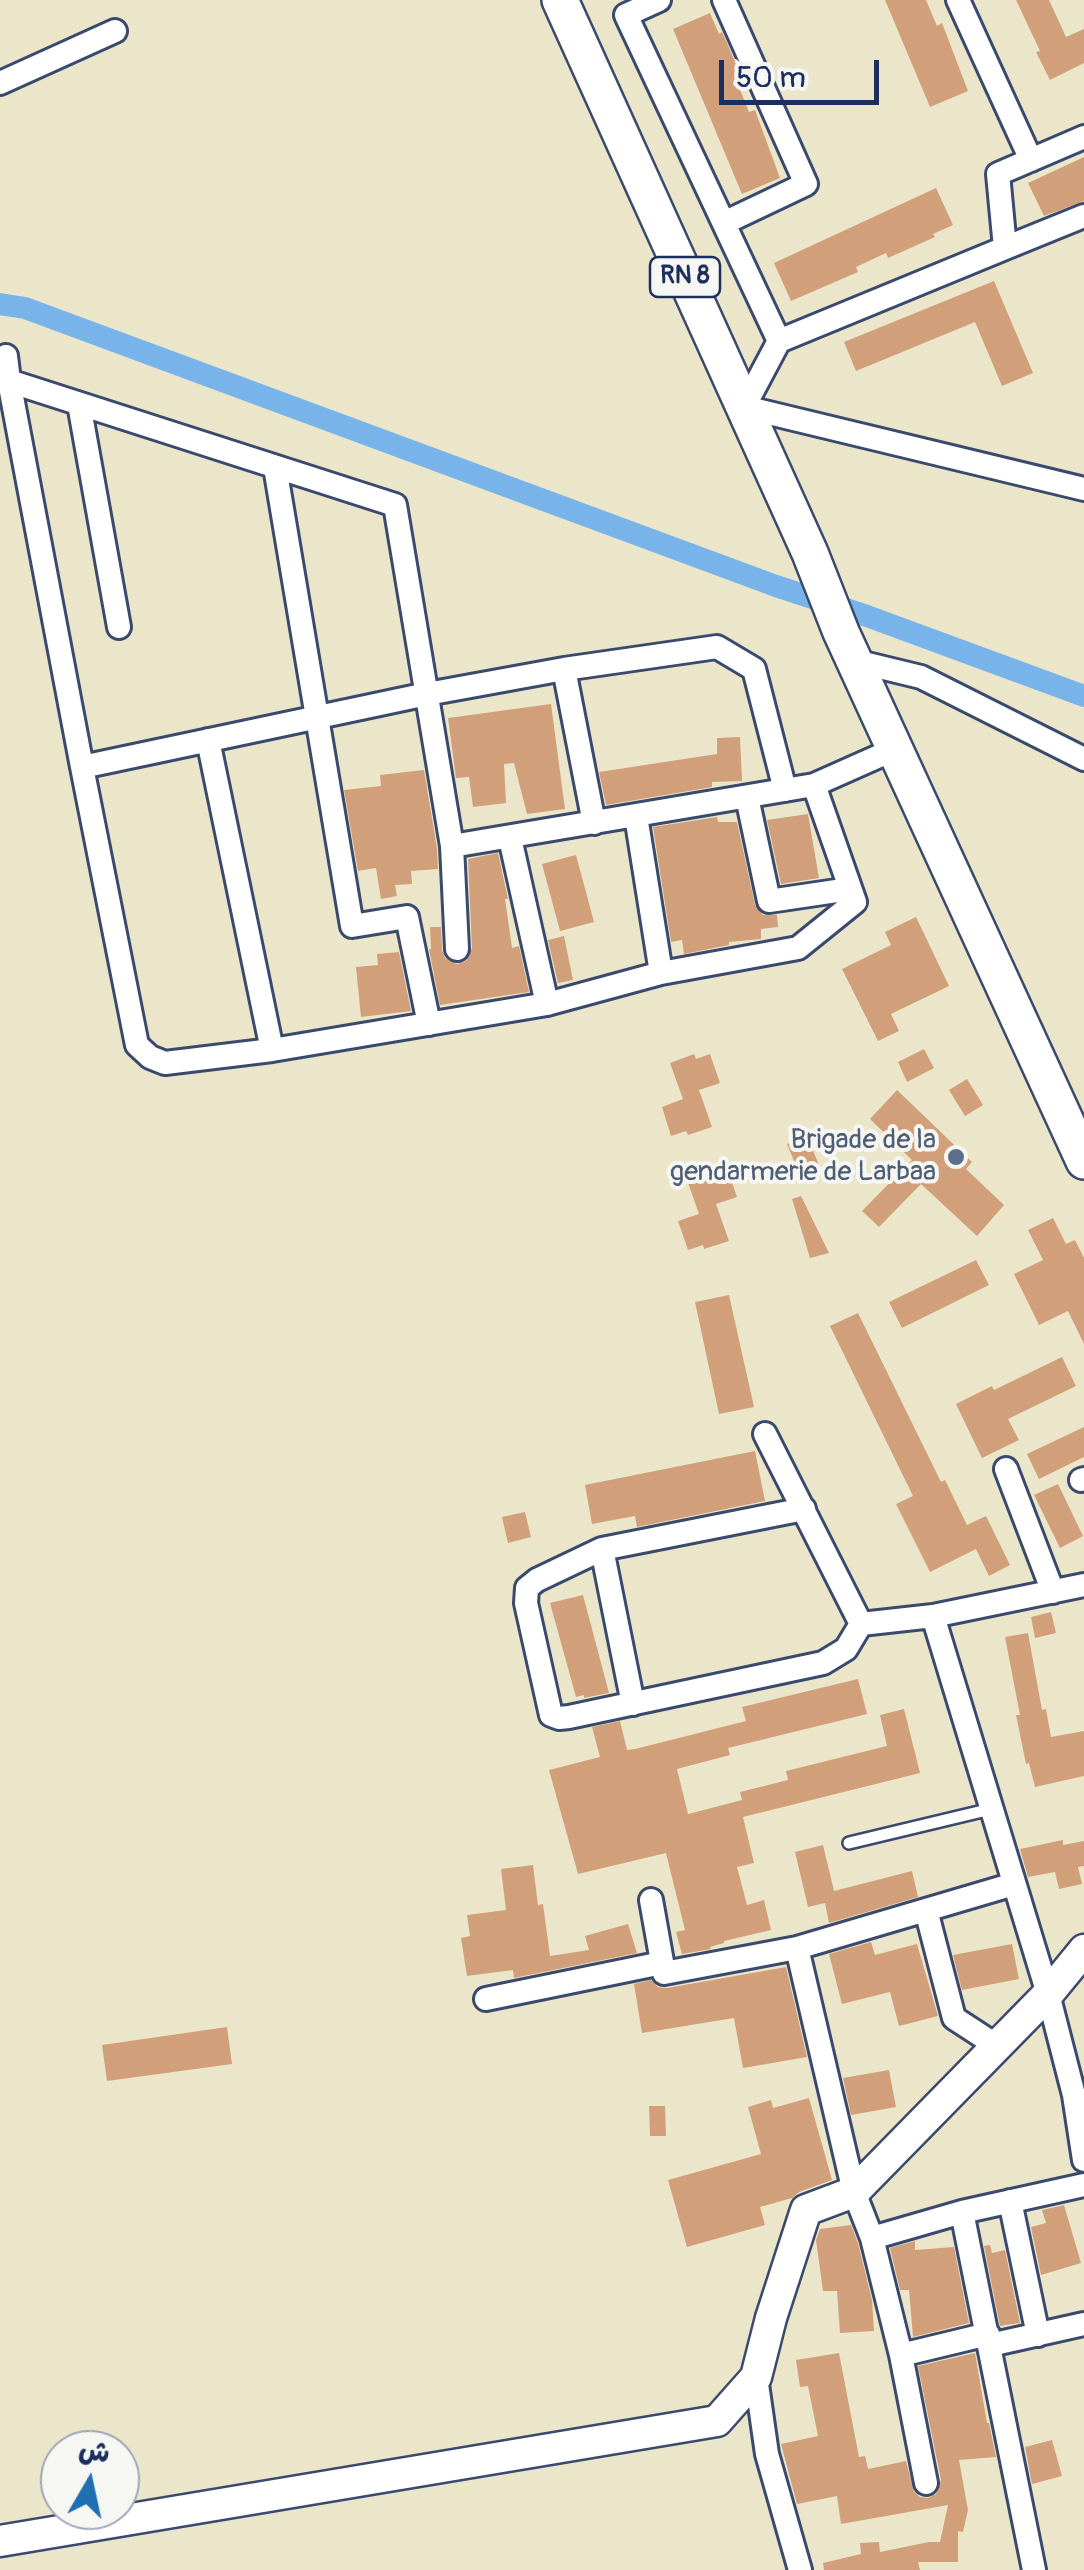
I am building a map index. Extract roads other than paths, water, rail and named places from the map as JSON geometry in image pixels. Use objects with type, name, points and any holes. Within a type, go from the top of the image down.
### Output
[{"type":"main road","name":"RN 8","points":[[560,0],[810,554],[848,647],[1084,1160]]},
{"type":"main road","points":[[0,2542],[717,2421],[756,2378],[806,2210],[854,2192],[1048,1994],[1084,1950]]},
{"type":"street","points":[[659,0],[626,15],[779,341]]},
{"type":"street","points":[[724,0],[806,184],[724,224]]},
{"type":"street","points":[[958,0],[1031,160]]},
{"type":"street","points":[[0,83],[116,31]]},
{"type":"street","points":[[1005,248],[998,174],[1084,137]]},
{"type":"street","points":[[1084,216],[779,341],[744,407],[1084,489]]},
{"type":"street","points":[[6,356],[137,1045],[150,1057],[165,1063],[429,1024],[547,1004],[661,973],[798,948],[854,902],[814,785]]},
{"type":"street","points":[[9,381],[395,505],[452,846],[458,949]]},
{"type":"street","points":[[80,404],[119,627]]},
{"type":"street","points":[[276,466],[352,926],[407,917],[429,1024]]},
{"type":"street","points":[[82,767],[427,694],[717,647],[754,669],[785,790]]},
{"type":"street","points":[[848,647],[922,678],[1084,758]]},
{"type":"street","points":[[564,669],[594,823]]},
{"type":"street","points":[[208,740],[272,1050]]},
{"type":"street","points":[[452,846],[814,785],[895,749]]},
{"type":"street","points":[[747,796],[769,901],[850,889]]},
{"type":"street","points":[[636,816],[661,973]]},
{"type":"street","points":[[510,838],[547,1004]]},
{"type":"street","points":[[766,1434],[862,1624]]},
{"type":"street","points":[[1006,1469],[1052,1592]]},
{"type":"street","points":[[804,1509],[602,1549],[527,1588],[526,1603],[552,1715],[569,1717],[823,1663],[846,1649],[862,1624]]},
{"type":"street","points":[[602,1549],[632,1704]]},
{"type":"street","points":[[862,1624],[932,1616],[1084,1585]]},
{"type":"street","points":[[932,1616],[1048,1994],[1074,2096],[1084,2160]]},
{"type":"street","points":[[650,1900],[664,1973],[798,1948],[1014,1884]]},
{"type":"street","points":[[926,1910],[954,2018],[997,2046]]},
{"type":"street","points":[[798,1948],[854,2192],[872,2238],[901,2355],[926,2484]]},
{"type":"street","points":[[486,1999],[662,1963]]},
{"type":"street","points":[[872,2238],[962,2212],[1084,2185]]},
{"type":"street","points":[[1010,2201],[1038,2334]]},
{"type":"street","points":[[962,2212],[1034,2570]]},
{"type":"street","points":[[901,2355],[1084,2324]]},
{"type":"street","points":[[756,2378],[768,2454],[800,2570]]},
{"type":"lane","points":[[848,1843],[991,1809]]},
{"type":"waterway","points":[[0,304],[25,308],[1084,696]]},
{"type":"place","name":"Brigade de la gendarmerie de Larbaa","points":[[956,1157]]}]
